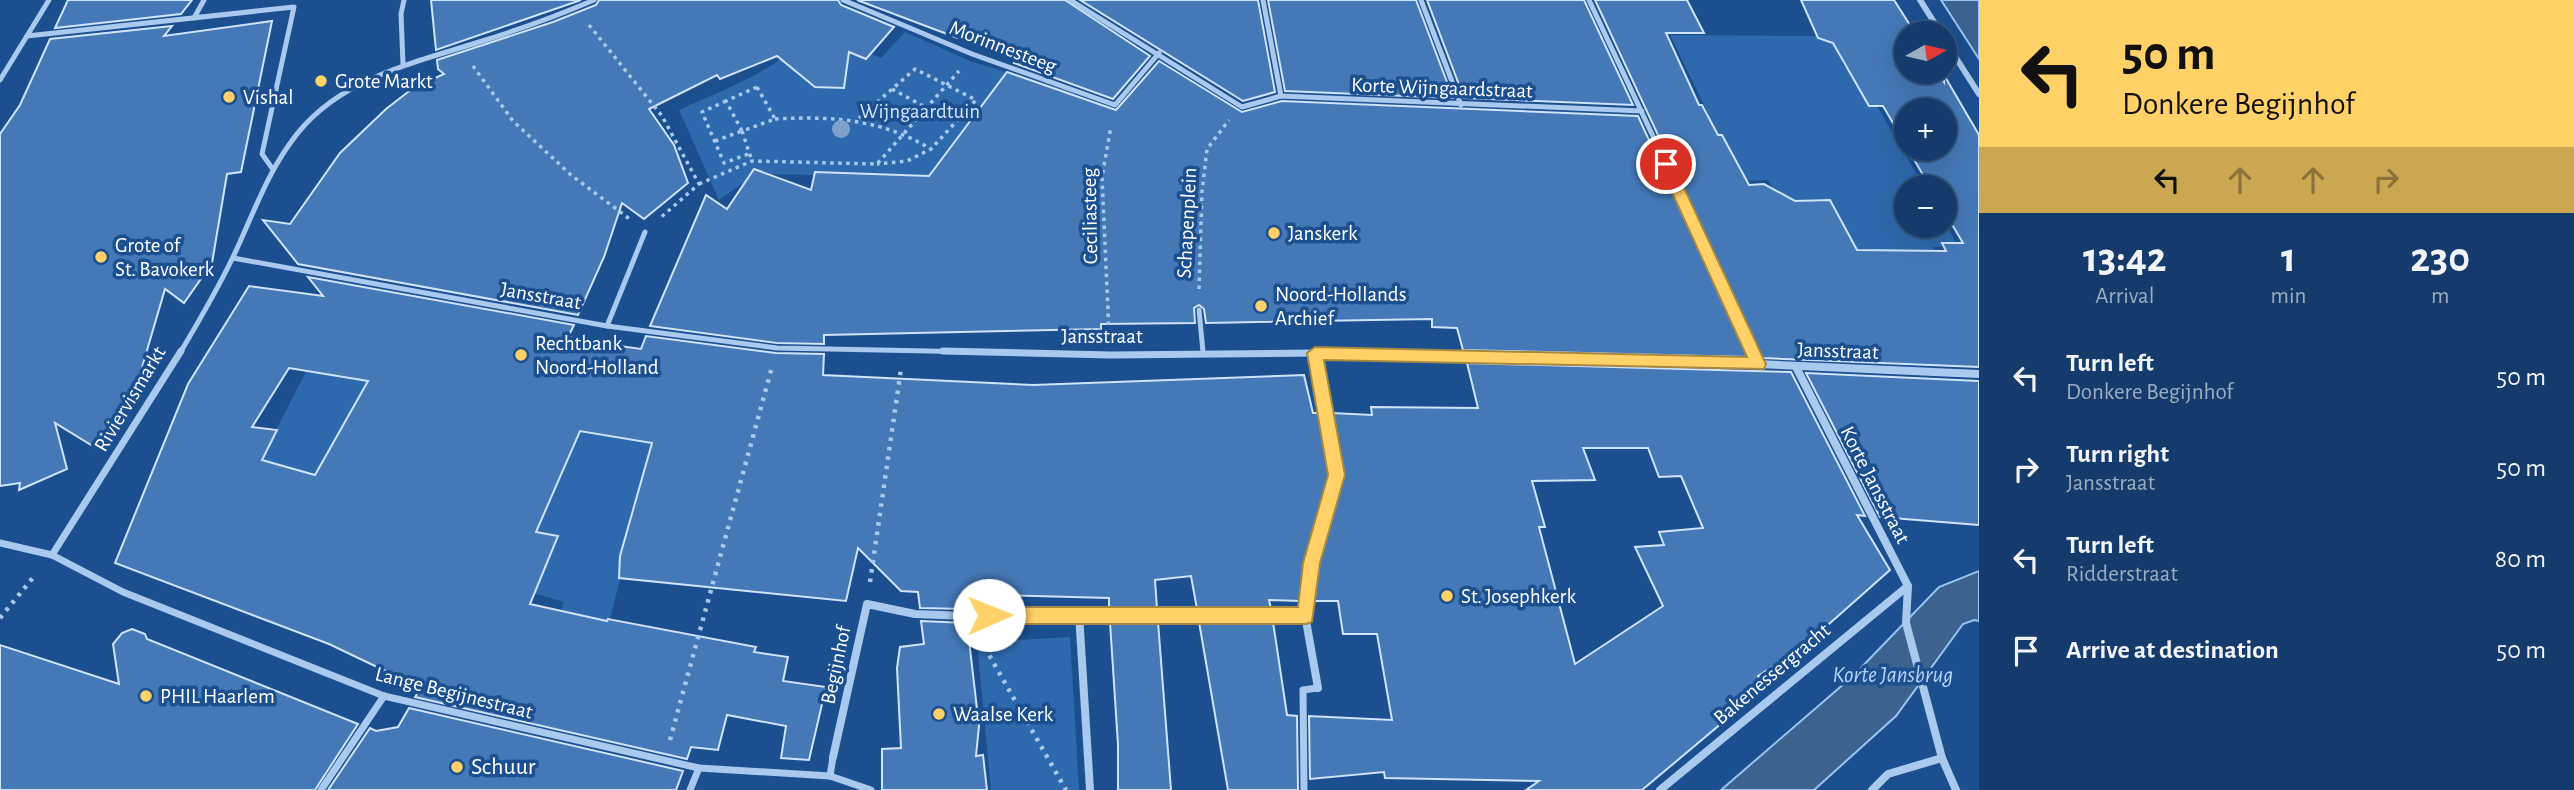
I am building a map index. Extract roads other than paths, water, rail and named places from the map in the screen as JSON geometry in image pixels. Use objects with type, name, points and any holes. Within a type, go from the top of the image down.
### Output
[{"type":"street","points":[[0,80],[3,71],[49,0]]},
{"type":"street","points":[[194,18],[204,0]]},
{"type":"street","points":[[403,64],[401,15],[404,0]]},
{"type":"street","points":[[233,258],[272,168],[302,129],[326,104],[360,82],[403,64],[460,48],[594,0]]},
{"type":"street","name":"Morinnesteeg","points":[[843,0],[972,54],[1115,105],[1159,53]]},
{"type":"street","points":[[1070,0],[1159,53]]},
{"type":"street","points":[[1263,0],[1281,96]]},
{"type":"street","points":[[1421,0],[1461,104]]},
{"type":"street","points":[[1589,0],[1758,364]]},
{"type":"street","points":[[1920,0],[1933,21]]},
{"type":"street","points":[[27,36],[294,7],[262,154],[272,168]]},
{"type":"street","name":"Korte Wijngaardstraat","points":[[1159,53],[1242,107],[1281,96],[1642,111]]},
{"type":"street","points":[[1957,58],[1979,93]]},
{"type":"street","points":[[607,326],[645,232]]},
{"type":"street","name":"Jansstraat","points":[[233,258],[607,326],[777,348],[1110,355],[1315,353],[1758,364],[1979,374]]},
{"type":"street","name":"Riviervismarkt","points":[[51,555],[97,488],[233,258]]},
{"type":"street","name":"Schapenplein","points":[[1199,310],[1203,352]]},
{"type":"street","points":[[1304,790],[1303,690],[1318,688],[1306,615],[1312,563],[1336,475],[1315,353]]},
{"type":"street","name":"Korte Jansstraat","points":[[1796,367],[1908,586]]},
{"type":"street","name":"Lange Begijnestraat","points":[[0,543],[51,555],[123,592],[384,696],[699,768],[830,776]]},
{"type":"street","points":[[1908,586],[1906,623],[1942,758],[1956,790]]},
{"type":"street","name":"Bakenessergracht","points":[[1660,790],[1908,586]]},
{"type":"street","name":"Begijnhof","points":[[830,776],[867,604],[898,608],[915,614],[966,616],[1306,615]]},
{"type":"street","points":[[1079,614],[1090,790]]},
{"type":"street","points":[[321,790],[384,696]]},
{"type":"street","points":[[1872,790],[1888,774],[1942,758]]},
{"type":"street","points":[[690,790],[699,768]]},
{"type":"street","points":[[830,776],[871,790]]},
{"type":"water","points":[[1941,0],[1979,0],[1979,59],[1957,21]]},
{"type":"water","name":"Korte Jansbrug","points":[[1979,571],[1979,621],[1963,624],[1896,716],[1814,790],[1721,790],[1853,676],[1939,587]]},
{"type":"place","name":"Grote Markt","points":[[321,81]]},
{"type":"place","name":"Vishal","points":[[229,97]]},
{"type":"place","name":"Janskerk","points":[[1274,233]]},
{"type":"place","name":"Grote of St. Bavokerk","points":[[101,257]]},
{"type":"place","name":"Noord-Hollands Archief","points":[[1261,306]]},
{"type":"place","name":"Rechtbank Noord-Holland","points":[[521,355]]},
{"type":"place","name":"St. Josephkerk","points":[[1447,596]]},
{"type":"place","name":"PHIL Haarlem","points":[[146,696]]},
{"type":"place","name":"Waalse Kerk","points":[[939,714]]},
{"type":"place","name":"Schuur","points":[[457,767]]},
{"type":"park label","name":"Wijngaardtuin","points":[[920,111]]}]
